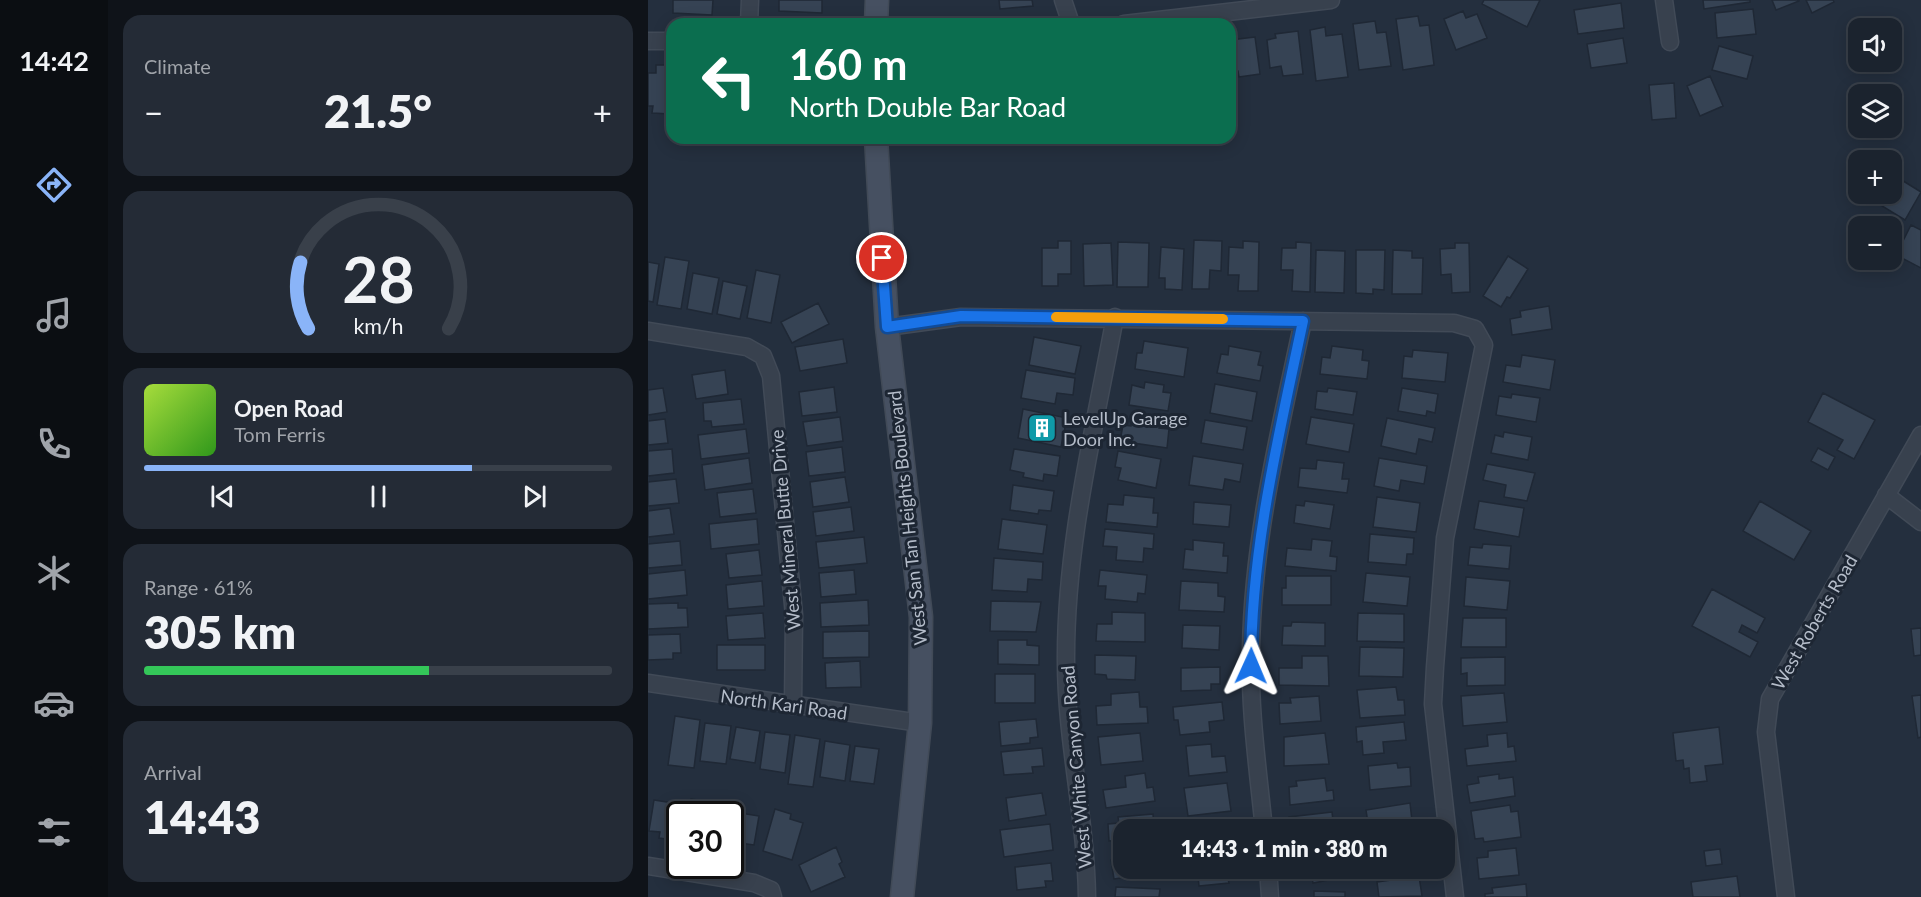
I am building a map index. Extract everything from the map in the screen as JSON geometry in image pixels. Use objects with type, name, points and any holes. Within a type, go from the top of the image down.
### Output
[{"type":"street","points":[[749,18],[750,0]]},
{"type":"street","points":[[876,18],[877,0]]},
{"type":"street","points":[[1063,0],[1069,18]]},
{"type":"street","points":[[1167,18],[1267,4],[1331,0]]},
{"type":"street","points":[[1664,0],[1670,42]]},
{"type":"street","points":[[648,41],[666,41]]},
{"type":"street","name":"West San Tan Heights Boulevard","points":[[876,144],[887,327],[921,617],[920,723],[902,897]]},
{"type":"street","points":[[887,327],[961,316],[1454,323],[1476,329],[1484,345],[1445,538],[1435,667],[1434,704],[1455,897]]},
{"type":"street","name":"West White Canyon Road","points":[[1087,897],[1068,714],[1066,661],[1073,543],[1115,317]]},
{"type":"street","points":[[1263,819],[1251,684],[1254,592],[1266,494],[1303,321]]},
{"type":"street","name":"West Mineral Butte Drive","points":[[648,331],[747,347],[763,356],[771,376],[795,615],[793,706]]},
{"type":"street","name":"West Roberts Road","points":[[1786,897],[1766,732],[1770,699],[1921,435]]},
{"type":"street","points":[[1886,495],[1921,522]]},
{"type":"street","name":"North Kari Road","points":[[648,683],[920,723]]},
{"type":"street","points":[[648,867],[754,883],[772,893]]},
{"type":"street","points":[[1269,879],[1270,897]]},
{"type":"building","points":[[673,0],[713,0],[712,15],[673,13]]},
{"type":"building","points":[[779,0],[822,0],[822,13],[779,11]]},
{"type":"building","points":[[999,0],[1032,0],[1033,6],[1000,9]]},
{"type":"building","points":[[1484,0],[1540,0],[1527,27],[1482,4]]},
{"type":"building","points":[[1703,0],[1750,0],[1750,2],[1704,9]]},
{"type":"building","points":[[1772,0],[1799,0],[1799,1],[1776,10]]},
{"type":"building","points":[[1806,0],[1833,0],[1834,2],[1812,13]]},
{"type":"building","points":[[1621,3],[1624,28],[1578,34],[1574,10]]},
{"type":"building","points":[[1753,9],[1756,34],[1717,38],[1715,13]]},
{"type":"building","points":[[1463,11],[1466,18],[1477,14],[1487,38],[1456,50],[1444,19]]},
{"type":"building","points":[[1418,16],[1420,26],[1429,25],[1434,65],[1403,70],[1396,19]]},
{"type":"building","points":[[1375,21],[1377,33],[1386,32],[1391,66],[1359,70],[1353,24]]},
{"type":"building","points":[[1325,27],[1326,36],[1342,34],[1348,77],[1316,81],[1310,30]]},
{"type":"building","points":[[1298,31],[1303,74],[1283,76],[1281,66],[1270,68],[1267,40],[1276,38],[1275,34]]},
{"type":"building","points":[[1255,37],[1260,74],[1239,77],[1238,71],[1236,71],[1236,39]]},
{"type":"building","points":[[1623,38],[1627,63],[1591,68],[1587,44]]},
{"type":"building","points":[[1719,46],[1753,56],[1747,79],[1712,70]]},
{"type":"building","points":[[656,65],[666,65],[666,114],[652,113],[653,106],[648,106],[648,73],[656,73]]},
{"type":"building","points":[[1710,76],[1723,106],[1700,116],[1687,86]]},
{"type":"building","points":[[1674,83],[1676,118],[1652,120],[1649,85]]},
{"type":"building","points":[[1902,180],[1921,192],[1905,220],[1902,216],[1879,204],[1902,204]]},
{"type":"building","points":[[1911,225],[1921,230],[1921,268],[1902,258],[1902,243]]},
{"type":"building","points":[[1194,240],[1222,241],[1221,271],[1210,270],[1209,289],[1192,289]]},
{"type":"building","points":[[1058,241],[1071,241],[1071,274],[1058,274],[1058,286],[1042,286],[1042,248],[1058,248]]},
{"type":"building","points":[[1243,241],[1259,242],[1258,291],[1238,291],[1239,275],[1228,275],[1229,247],[1243,248]]},
{"type":"building","points":[[1118,242],[1149,243],[1148,287],[1117,287]]},
{"type":"building","points":[[1296,242],[1311,243],[1310,292],[1292,291],[1293,270],[1281,270],[1282,248],[1296,248]]},
{"type":"building","points":[[1111,243],[1113,285],[1084,286],[1083,244]]},
{"type":"building","points":[[1455,243],[1469,243],[1470,292],[1452,293],[1451,274],[1441,275],[1440,249],[1455,248]]},
{"type":"building","points":[[1161,247],[1184,249],[1182,290],[1165,289],[1165,278],[1159,278]]},
{"type":"building","points":[[1316,250],[1345,251],[1344,293],[1315,292]]},
{"type":"building","points":[[1356,250],[1385,250],[1384,290],[1373,289],[1373,294],[1356,293]]},
{"type":"building","points":[[1393,250],[1412,251],[1412,258],[1423,258],[1422,294],[1392,294]]},
{"type":"building","points":[[1508,256],[1528,269],[1510,298],[1507,297],[1501,307],[1483,296]]},
{"type":"building","points":[[665,257],[689,261],[681,309],[657,305]]},
{"type":"building","points":[[648,262],[659,264],[653,302],[648,301]]},
{"type":"building","points":[[756,270],[780,275],[771,323],[747,318]]},
{"type":"building","points":[[693,273],[719,278],[712,314],[687,309]]},
{"type":"building","points":[[723,281],[747,286],[740,319],[717,314]]},
{"type":"building","points":[[818,303],[829,324],[792,343],[781,322]]},
{"type":"building","points":[[1549,306],[1552,329],[1512,335],[1510,319],[1521,317],[1520,311]]},
{"type":"building","points":[[1034,337],[1081,346],[1075,374],[1029,365]]},
{"type":"building","points":[[843,339],[847,363],[800,371],[795,347]]},
{"type":"building","points":[[1144,341],[1188,348],[1184,377],[1135,369],[1137,353],[1142,353]]},
{"type":"building","points":[[1229,346],[1261,352],[1258,365],[1263,366],[1260,381],[1217,373],[1221,354],[1228,355]]},
{"type":"building","points":[[1332,346],[1363,350],[1362,360],[1369,361],[1367,379],[1320,374],[1322,357],[1330,358]]},
{"type":"building","points":[[1413,350],[1448,353],[1445,382],[1402,378],[1404,356],[1412,357]]},
{"type":"building","points":[[1522,355],[1555,360],[1550,390],[1503,382],[1506,365],[1520,367]]},
{"type":"building","points":[[725,370],[728,394],[696,399],[692,375]]},
{"type":"building","points":[[1026,370],[1075,378],[1073,395],[1057,393],[1055,404],[1021,398]]},
{"type":"building","points":[[1145,382],[1164,385],[1163,392],[1171,393],[1168,411],[1129,405],[1132,385],[1144,388]]},
{"type":"building","points":[[1215,384],[1257,392],[1252,421],[1210,413]]},
{"type":"building","points":[[834,387],[837,412],[802,416],[799,392]]},
{"type":"building","points":[[663,388],[667,412],[648,415],[648,390]]},
{"type":"building","points":[[1328,388],[1357,392],[1353,415],[1315,409],[1317,391],[1327,392]]},
{"type":"building","points":[[1402,388],[1438,394],[1435,413],[1427,411],[1426,416],[1398,411]]},
{"type":"building","points":[[1823,393],[1875,420],[1854,459],[1837,450],[1843,440],[1808,422]]},
{"type":"building","points":[[1512,394],[1540,398],[1536,422],[1496,415],[1499,396],[1511,398]]},
{"type":"building","points":[[741,399],[744,424],[712,427],[711,421],[704,421],[703,403]]},
{"type":"building","name":"LevelUp Garage Door Inc.","points":[[1023,409],[1067,418],[1061,447],[1018,438]]},
{"type":"building","points":[[1132,414],[1160,418],[1159,428],[1169,429],[1167,448],[1120,441],[1123,425],[1131,426]]},
{"type":"building","points":[[840,417],[843,441],[807,446],[803,422]]},
{"type":"building","points":[[1311,417],[1354,424],[1349,452],[1306,444]]},
{"type":"building","points":[[1387,418],[1435,428],[1432,442],[1419,439],[1416,454],[1381,446]]},
{"type":"building","points":[[665,419],[668,443],[648,445],[648,421]]},
{"type":"building","points":[[1205,420],[1247,427],[1243,450],[1201,443]]},
{"type":"building","points":[[746,429],[749,453],[701,459],[698,435]]},
{"type":"building","points":[[1504,432],[1532,437],[1528,460],[1491,453],[1495,435],[1503,437]]},
{"type":"building","points":[[842,447],[845,472],[809,476],[806,452]]},
{"type":"building","points":[[1818,448],[1835,457],[1828,470],[1811,461]]},
{"type":"building","points":[[672,449],[674,473],[648,476],[648,451]]},
{"type":"building","points":[[1014,449],[1060,456],[1057,476],[1044,474],[1043,481],[1023,477],[1024,473],[1010,470]]},
{"type":"building","points":[[1118,451],[1161,459],[1156,488],[1118,480],[1121,468],[1115,467]]},
{"type":"building","points":[[1193,456],[1243,464],[1240,482],[1225,479],[1223,490],[1189,485]]},
{"type":"building","points":[[749,458],[752,483],[705,490],[702,465]]},
{"type":"building","points":[[1379,458],[1427,466],[1424,484],[1401,480],[1399,491],[1374,486]]},
{"type":"building","points":[[1317,460],[1344,463],[1342,479],[1349,479],[1347,493],[1298,487],[1300,468],[1316,469]]},
{"type":"building","points":[[1487,464],[1535,473],[1527,501],[1504,497],[1506,485],[1483,480]]},
{"type":"building","points":[[845,477],[849,502],[813,507],[810,482]]},
{"type":"building","points":[[676,479],[679,503],[648,506],[648,482]]},
{"type":"building","points":[[1013,485],[1054,491],[1051,511],[1039,510],[1038,514],[1010,510]]},
{"type":"building","points":[[753,489],[756,513],[720,517],[717,493]]},
{"type":"building","points":[[1124,495],[1154,498],[1153,513],[1158,513],[1157,527],[1106,522],[1108,504],[1123,505]]},
{"type":"building","points":[[1377,497],[1420,503],[1416,532],[1373,527]]},
{"type":"building","points":[[1305,501],[1334,505],[1330,529],[1294,523],[1296,505],[1304,506]]},
{"type":"building","points":[[1479,501],[1524,508],[1519,537],[1474,529]]},
{"type":"building","points":[[1760,501],[1811,531],[1794,560],[1743,531]]},
{"type":"building","points":[[1194,502],[1231,505],[1229,527],[1193,524]]},
{"type":"building","points":[[851,507],[854,531],[816,536],[813,512]]},
{"type":"building","points":[[670,508],[674,534],[648,537],[648,511]]},
{"type":"building","points":[[757,519],[759,544],[711,549],[709,524]]},
{"type":"building","points":[[1002,519],[1047,525],[1043,554],[998,549]]},
{"type":"building","points":[[1105,529],[1154,534],[1153,549],[1144,548],[1143,562],[1116,560],[1117,547],[1103,546]]},
{"type":"building","points":[[1370,534],[1414,538],[1413,554],[1407,554],[1406,565],[1368,562]]},
{"type":"building","points":[[864,537],[867,563],[819,568],[816,542]]},
{"type":"building","points":[[1312,539],[1332,541],[1330,556],[1337,557],[1336,571],[1285,566],[1287,548],[1311,550]]},
{"type":"building","points":[[1193,540],[1224,543],[1223,556],[1228,556],[1227,573],[1183,569],[1185,549],[1193,550]]},
{"type":"building","points":[[680,541],[682,565],[648,568],[648,544]]},
{"type":"building","points":[[1483,544],[1511,546],[1509,569],[1468,565],[1470,547],[1482,548]]},
{"type":"building","points":[[759,550],[762,575],[729,578],[726,554]]},
{"type":"building","points":[[994,558],[1043,562],[1042,580],[1028,579],[1027,592],[992,590]]},
{"type":"building","points":[[685,570],[687,595],[648,599],[648,574]]},
{"type":"building","points":[[854,570],[856,594],[821,597],[819,573]]},
{"type":"building","points":[[1100,570],[1147,575],[1145,594],[1138,593],[1137,602],[1105,599],[1106,586],[1098,586]]},
{"type":"building","points":[[1366,573],[1410,577],[1407,606],[1363,602]]},
{"type":"building","points":[[1286,576],[1331,576],[1331,605],[1282,605],[1282,588],[1286,588]]},
{"type":"building","points":[[1466,577],[1510,581],[1507,610],[1464,606]]},
{"type":"building","points":[[762,581],[764,606],[728,609],[726,585]]},
{"type":"building","points":[[1181,581],[1218,583],[1218,596],[1225,597],[1224,612],[1179,610]]},
{"type":"building","points":[[1712,589],[1765,618],[1757,633],[1742,625],[1739,632],[1758,642],[1750,657],[1692,626]]},
{"type":"building","points":[[868,600],[869,625],[821,627],[820,603]]},
{"type":"building","points":[[991,601],[1041,602],[1036,632],[990,631]]},
{"type":"building","points":[[678,603],[678,608],[687,608],[688,627],[648,629],[648,604]]},
{"type":"building","points":[[1112,612],[1145,613],[1145,642],[1096,641],[1097,624],[1112,624]]},
{"type":"building","points":[[763,613],[765,638],[728,640],[726,616]]},
{"type":"building","points":[[1358,613],[1404,614],[1404,642],[1357,641]]},
{"type":"building","points":[[1463,618],[1506,618],[1506,647],[1461,647]]},
{"type":"building","points":[[1292,622],[1325,623],[1325,646],[1282,645],[1283,626],[1291,626]]},
{"type":"building","points":[[1183,625],[1220,626],[1219,650],[1182,648]]},
{"type":"building","points":[[1921,628],[1921,655],[1914,656],[1911,629]]},
{"type":"building","points":[[869,631],[869,657],[823,658],[823,632]]},
{"type":"building","points":[[680,634],[681,653],[673,653],[673,659],[648,660],[648,635]]},
{"type":"building","points":[[998,640],[1027,640],[1027,645],[1039,646],[1039,665],[998,664]]},
{"type":"building","points":[[717,645],[765,645],[765,670],[717,670]]},
{"type":"building","points":[[1360,647],[1404,648],[1403,677],[1359,676]]},
{"type":"building","points":[[1095,655],[1136,656],[1135,680],[1107,679],[1106,675],[1095,674]]},
{"type":"building","points":[[1302,656],[1328,656],[1329,686],[1279,685],[1279,668],[1302,668]]},
{"type":"building","points":[[1505,657],[1505,685],[1467,686],[1467,673],[1461,674],[1461,658]]},
{"type":"building","points":[[860,661],[861,687],[826,688],[825,663]]},
{"type":"building","points":[[1220,667],[1220,684],[1211,684],[1211,690],[1181,691],[1181,668]]},
{"type":"building","points":[[995,674],[1035,674],[1035,703],[995,703]]},
{"type":"building","points":[[1396,687],[1398,700],[1404,700],[1405,715],[1360,718],[1357,690]]},
{"type":"building","points":[[1139,692],[1140,707],[1147,707],[1148,723],[1097,725],[1096,706],[1111,705],[1111,694]]},
{"type":"building","points":[[1504,693],[1507,722],[1463,726],[1461,696]]},
{"type":"building","points":[[1921,695],[1921,737],[1918,738],[1912,696]]},
{"type":"building","points":[[1319,696],[1321,721],[1280,724],[1279,703],[1291,703],[1290,698]]},
{"type":"building","points":[[1222,702],[1224,720],[1209,722],[1210,732],[1180,735],[1178,720],[1174,720],[1173,707]]},
{"type":"building","points":[[675,716],[700,720],[694,768],[668,765]]},
{"type":"building","points":[[1036,719],[1038,737],[1030,738],[1030,743],[1001,746],[999,722]]},
{"type":"building","points":[[1404,722],[1406,740],[1383,742],[1384,753],[1363,755],[1362,741],[1357,742],[1356,727]]},
{"type":"building","points":[[705,723],[731,726],[726,764],[700,761]]},
{"type":"building","points":[[736,727],[760,731],[755,763],[730,759]]},
{"type":"building","points":[[1719,727],[1723,764],[1705,766],[1707,781],[1690,783],[1689,768],[1684,769],[1683,760],[1676,761],[1673,733]]},
{"type":"building","points":[[765,732],[790,735],[785,773],[760,769]]},
{"type":"building","points":[[1140,733],[1143,761],[1101,765],[1098,737]]},
{"type":"building","points":[[1325,733],[1329,764],[1284,766],[1284,737]]},
{"type":"building","points":[[1507,733],[1508,747],[1514,746],[1516,761],[1467,766],[1465,749],[1488,746],[1487,735]]},
{"type":"building","points":[[795,735],[820,739],[813,787],[788,784]]},
{"type":"building","points":[[825,741],[850,745],[845,781],[820,777]]},
{"type":"building","points":[[1211,744],[1212,757],[1225,756],[1227,772],[1189,776],[1186,746]]},
{"type":"building","points":[[855,746],[879,749],[874,784],[850,781]]},
{"type":"building","points":[[1042,748],[1044,766],[1032,767],[1033,773],[1004,775],[1001,752]]},
{"type":"building","points":[[1397,763],[1398,768],[1410,767],[1411,786],[1370,790],[1368,766]]},
{"type":"building","points":[[1145,773],[1147,788],[1153,787],[1155,801],[1106,808],[1103,790],[1126,787],[1125,776]]},
{"type":"building","points":[[1499,774],[1499,779],[1513,777],[1515,796],[1470,803],[1467,785],[1479,783],[1478,777]]},
{"type":"building","points":[[1325,778],[1327,791],[1333,790],[1334,800],[1290,805],[1289,787],[1297,786],[1296,781]]},
{"type":"building","points":[[1227,783],[1231,811],[1188,816],[1184,788]]},
{"type":"building","points":[[1042,793],[1046,815],[1009,821],[1006,798]]},
{"type":"building","points":[[654,800],[666,802],[666,839],[659,838],[660,832],[649,831]]},
{"type":"building","points":[[1410,803],[1412,819],[1367,819],[1366,810]]},
{"type":"building","points":[[1510,805],[1511,812],[1518,811],[1521,837],[1484,842],[1483,838],[1475,839],[1471,811]]},
{"type":"building","points":[[775,809],[791,814],[790,819],[803,823],[792,860],[763,851]]},
{"type":"building","points":[[1332,812],[1333,819],[1289,819],[1289,817]]},
{"type":"building","points":[[744,814],[759,816],[754,845],[744,844]]},
{"type":"building","points":[[1153,814],[1153,819],[1118,819],[1118,817]]},
{"type":"building","points":[[1050,824],[1053,850],[1004,857],[1000,830]]},
{"type":"building","points":[[1108,824],[1113,824],[1113,841],[1109,841]]},
{"type":"building","points":[[836,847],[842,862],[839,864],[845,877],[811,892],[799,865]]},
{"type":"building","points":[[1516,848],[1519,875],[1479,879],[1477,858],[1488,857],[1488,851]]},
{"type":"building","points":[[1720,849],[1722,864],[1706,866],[1704,851]]},
{"type":"building","points":[[1051,863],[1053,881],[1045,881],[1046,887],[1017,890],[1015,867]]},
{"type":"building","points":[[1737,876],[1740,897],[1693,897],[1691,882]]},
{"type":"building","points":[[1198,879],[1228,879],[1229,883],[1199,886]]},
{"type":"building","points":[[1312,879],[1329,879],[1329,880],[1313,883]]},
{"type":"building","points":[[1419,879],[1422,896],[1379,897],[1377,882]]},
{"type":"building","points":[[1526,884],[1527,897],[1485,897],[1485,894],[1493,893],[1492,888]]},
{"type":"building","points":[[1116,887],[1160,889],[1159,897],[1115,897]]},
{"type":"building","points":[[1314,891],[1345,892],[1345,897],[1314,897]]},
{"type":"slow traffic","points":[[1056,317],[1223,319]]},
{"type":"place","name":"LevelUp Garage Door Inc.","points":[[1042,428]]},
{"type":"route","points":[[882,258],[887,327],[961,316],[1303,321],[1266,494],[1254,592],[1251,666]]}]
